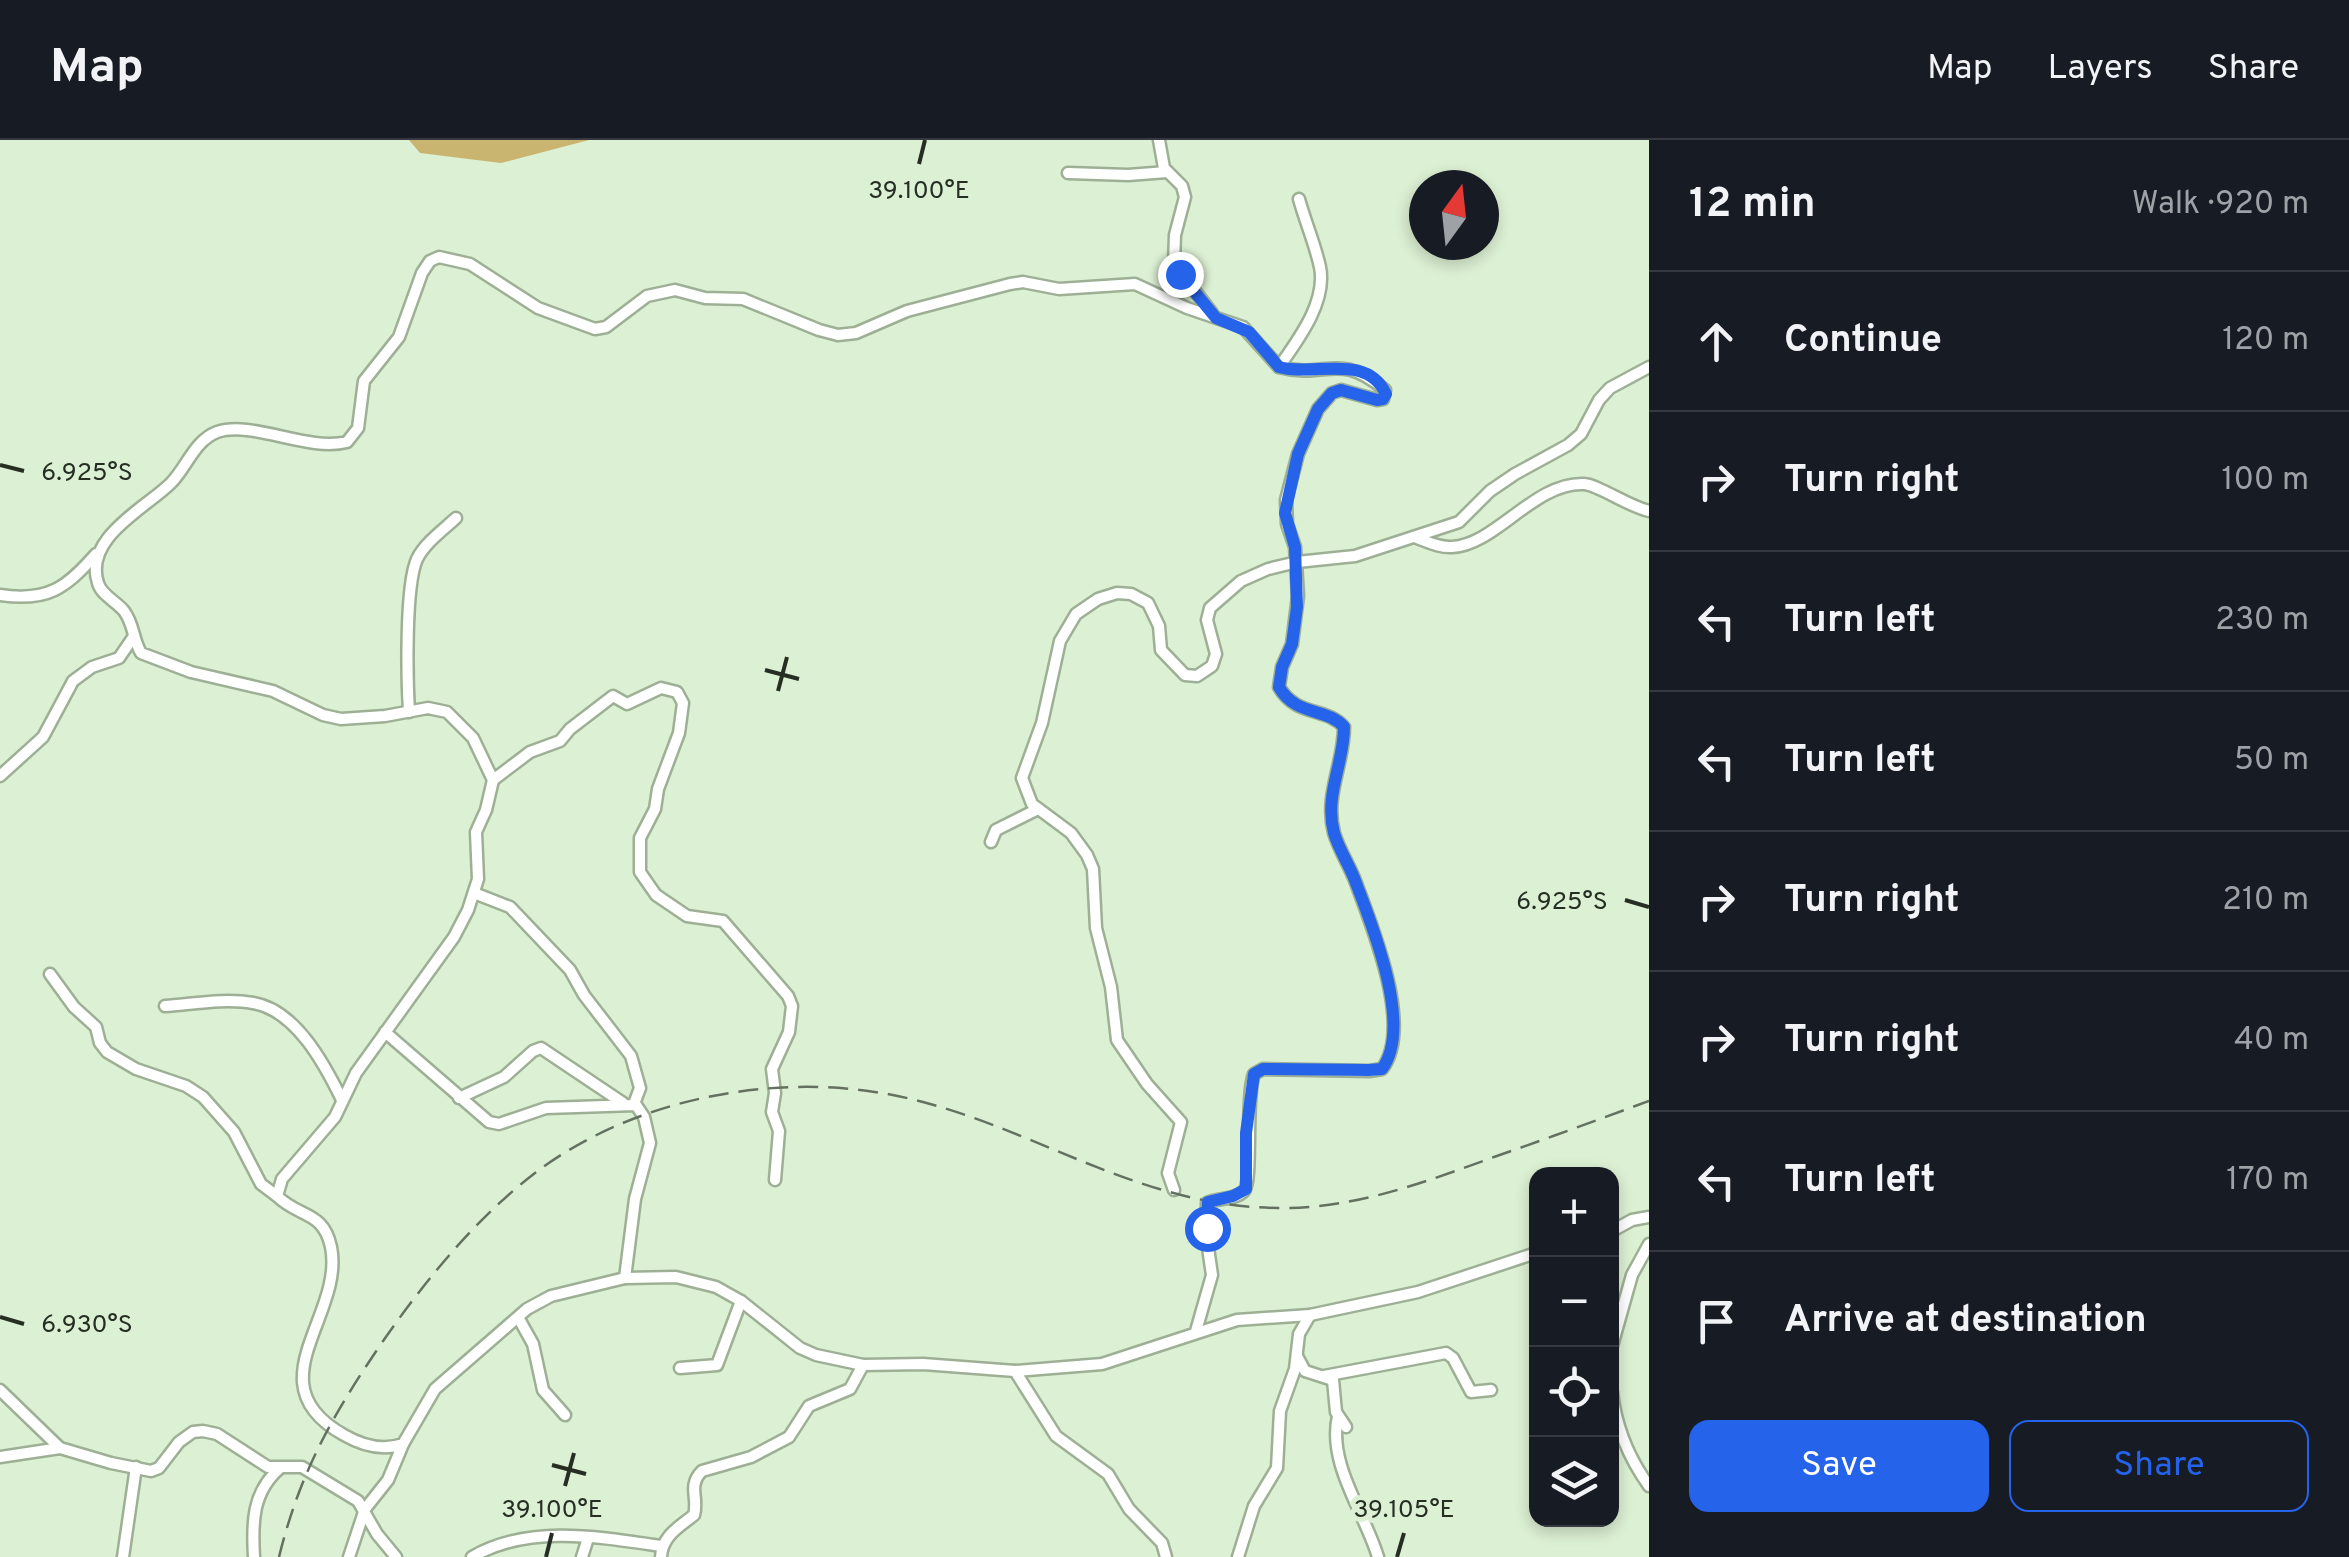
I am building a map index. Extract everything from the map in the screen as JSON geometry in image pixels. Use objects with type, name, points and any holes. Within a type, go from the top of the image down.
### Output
[{"type":"street","points":[[1160,140],[1163,164],[1182,186],[1185,198],[1175,234],[1174,264],[1190,290],[1216,318]]},
{"type":"street","points":[[1068,172],[1167,172]]},
{"type":"street","points":[[1279,367],[1300,337],[1320,290],[1321,270],[1299,198]]},
{"type":"street","points":[[0,594],[45,596],[76,578],[140,506],[173,482],[202,442],[219,432],[319,444],[347,442],[358,428],[364,382],[399,337],[422,274],[430,261],[440,257],[470,264],[528,302],[595,329],[606,327],[647,296],[675,290],[705,298],[743,298],[838,335],[856,333],[908,311],[1023,282],[1059,289],[1135,284],[1249,332],[1279,367],[1349,367],[1378,383],[1386,394],[1383,399],[1336,391],[1318,409],[1298,454],[1286,500],[1286,524],[1297,562],[1298,596],[1292,644],[1279,687],[1308,712],[1338,719],[1344,727],[1331,793],[1334,835],[1355,881],[1390,990],[1391,1043],[1382,1069],[1263,1069],[1254,1074],[1246,1133],[1247,1185],[1240,1194],[1207,1203],[1206,1234],[1212,1276],[1196,1331]]},
{"type":"street","points":[[1174,1190],[1168,1172],[1181,1122],[1147,1084],[1117,1040],[1111,987],[1096,928],[1093,869],[1076,838],[1038,809],[1022,785],[1023,769],[1042,723],[1060,641],[1076,614],[1098,599],[1117,593],[1132,594],[1148,604],[1159,626],[1161,650],[1184,675],[1197,676],[1212,666],[1216,654],[1206,620],[1210,608],[1241,581],[1297,562],[1355,556],[1459,522],[1490,491],[1568,445],[1581,434],[1610,388],[1649,367]]},
{"type":"street","points":[[1412,536],[1455,548],[1554,490],[1582,484],[1625,505],[1649,511]]},
{"type":"street","points":[[409,712],[408,642],[414,568],[424,549],[456,518]]},
{"type":"street","points":[[104,546],[97,562],[99,588],[123,611],[137,648],[148,656],[191,672],[273,692],[341,719],[366,719],[428,708],[440,710],[457,720],[473,738],[493,780],[476,832],[479,864],[474,892],[454,937],[356,1072],[325,1131],[282,1179],[277,1196]]},
{"type":"street","points":[[0,776],[43,738],[72,681],[92,667],[119,658],[134,635]]},
{"type":"street","points":[[493,780],[530,752],[560,742],[570,729],[610,698],[617,696],[630,704],[661,688],[677,692],[682,698],[683,716],[655,809],[642,834],[638,866],[656,894],[682,913],[722,921],[788,996],[793,1019],[772,1068],[772,1112],[779,1131],[776,1180]]},
{"type":"street","points":[[991,842],[996,830],[1038,809]]},
{"type":"street","points":[[474,892],[510,907],[570,970],[584,995],[631,1056],[640,1088],[629,1104]]},
{"type":"street","points":[[50,974],[74,1008],[96,1027],[107,1052],[136,1069],[186,1086],[203,1097],[234,1132],[262,1184],[286,1205],[315,1217],[326,1230],[331,1248],[331,1281],[304,1355],[302,1386],[328,1426],[353,1440],[390,1448],[403,1444]]},
{"type":"street","points":[[165,1006],[253,1002],[264,1006],[312,1046],[342,1100]]},
{"type":"street","points":[[384,1032],[488,1122],[499,1124],[546,1108],[629,1104]]},
{"type":"street","points":[[459,1098],[504,1077],[532,1051],[541,1048],[644,1117],[650,1143],[635,1199],[625,1278]]},
{"type":"street","points":[[1619,1227],[1649,1217]]},
{"type":"street","points":[[1619,1322],[1632,1276],[1649,1244]]},
{"type":"street","points":[[349,1557],[365,1509],[388,1480],[403,1444],[435,1389],[539,1301],[551,1296],[625,1278],[657,1275],[694,1280],[716,1286],[741,1301],[800,1348],[816,1355],[863,1364],[1015,1371],[1102,1364],[1237,1320],[1310,1315],[1418,1292],[1529,1256]]},
{"type":"street","points":[[680,1368],[717,1365],[741,1301]]},
{"type":"street","points":[[1238,1557],[1254,1506],[1277,1468],[1280,1410],[1297,1355],[1299,1334],[1310,1315]]},
{"type":"street","points":[[519,1319],[532,1344],[543,1390],[565,1415]]},
{"type":"street","points":[[1324,1376],[1446,1354],[1453,1358],[1471,1392],[1491,1390]]},
{"type":"street","points":[[1297,1355],[1304,1370],[1333,1380],[1336,1385],[1336,1433],[1341,1461],[1378,1557]]},
{"type":"street","points":[[472,1557],[504,1543],[531,1538],[588,1538],[661,1552],[667,1537],[694,1515],[694,1482],[702,1472],[750,1457],[789,1437],[809,1406],[850,1389],[863,1364]]},
{"type":"street","points":[[1015,1371],[1056,1436],[1108,1474],[1128,1510],[1162,1543],[1166,1557]]},
{"type":"street","points":[[0,1390],[60,1448]]},
{"type":"street","points":[[1338,1416],[1346,1427]]},
{"type":"street","points":[[1619,1427],[1634,1465],[1649,1486]]},
{"type":"street","points":[[0,1457],[60,1448],[150,1471],[159,1468],[179,1442],[193,1432],[217,1434],[258,1462],[308,1470],[347,1493],[365,1509],[376,1534],[396,1557]]},
{"type":"street","points":[[123,1557],[136,1467]]},
{"type":"street","points":[[254,1557],[253,1518],[259,1495],[265,1482],[280,1468]]},
{"type":"street","points":[[582,1557],[588,1538]]},
{"type":"shaded area","points":[[409,140],[589,140],[501,163],[420,153]]},
{"type":"railway","points":[[279,1557],[308,1471],[347,1396],[381,1344],[452,1252],[535,1173],[576,1146],[667,1107],[765,1089],[863,1090],[958,1113],[1181,1195],[1279,1208],[1335,1204],[1389,1192],[1649,1101]]},
{"type":"route","points":[[1180,274],[1216,318],[1244,328],[1279,367],[1349,367],[1378,383],[1386,394],[1377,400],[1341,390],[1332,393],[1318,409],[1298,454],[1285,513],[1295,547],[1298,596],[1292,644],[1279,687],[1308,712],[1338,719],[1344,727],[1331,793],[1334,835],[1355,881],[1390,990],[1393,1029],[1389,1056],[1382,1069],[1258,1070],[1251,1080],[1246,1189],[1208,1202],[1207,1228]]}]
